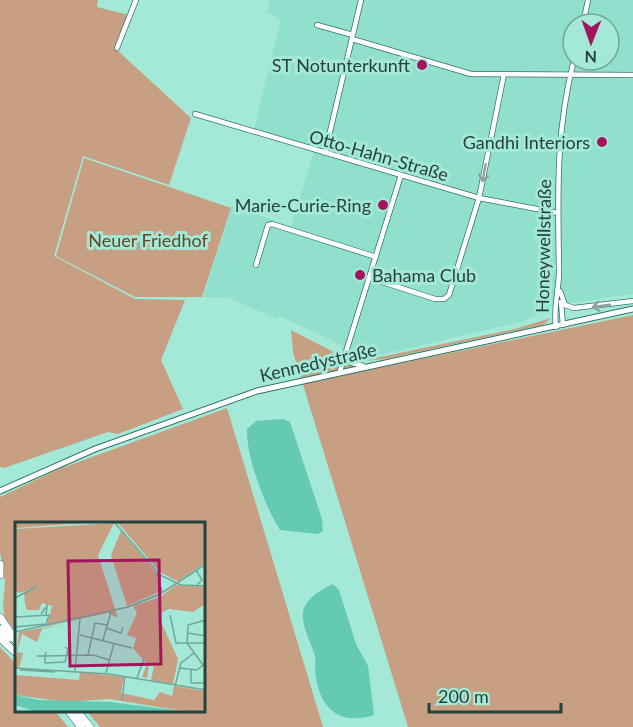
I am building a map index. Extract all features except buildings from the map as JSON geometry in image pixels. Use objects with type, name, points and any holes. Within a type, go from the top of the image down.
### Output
[{"type":"highway","points":[[0,564],[0,575]]},
{"type":"highway","points":[[0,616],[15,640]]},
{"type":"highway","points":[[0,629],[15,641]]},
{"type":"highway","points":[[0,638],[15,651]]},
{"type":"highway","points":[[69,712],[81,727]]},
{"type":"highway","points":[[77,712],[90,727]]},
{"type":"main road","name":"Kennedystraße","points":[[0,491],[95,449],[208,406],[273,386],[633,309]]},
{"type":"street","points":[[117,48],[136,0]]},
{"type":"street","points":[[325,153],[361,0]]},
{"type":"street","points":[[317,25],[468,74],[633,75]]},
{"type":"street","name":"Honeywellstraße","points":[[559,326],[554,317],[559,286],[558,144],[570,74]]},
{"type":"street","points":[[370,278],[435,299],[447,297],[451,292],[478,198],[504,75]]},
{"type":"street","name":"Otto-Hahn-Straße","points":[[195,114],[478,198],[558,213]]},
{"type":"street","points":[[340,371],[401,176]]},
{"type":"street","points":[[256,265],[268,225],[272,224],[376,257]]},
{"type":"street","points":[[559,286],[565,305],[573,308],[633,301]]},
{"type":"street","name":"Honeywellstraße","points":[[559,326],[561,296]]},
{"type":"street","points":[[345,356],[349,362],[363,366]]},
{"type":"shaded area","points":[[270,0],[633,0],[633,294],[551,306],[542,314],[521,322],[363,359],[341,349],[342,345],[279,316],[277,319],[229,298],[203,297],[232,206],[291,226],[315,148],[254,130],[281,19],[267,12]]},
{"type":"shaded area","points":[[283,419],[290,422],[322,519],[323,531],[318,534],[280,530],[268,508],[253,467],[247,429],[256,421]]},
{"type":"shaded area","points":[[333,584],[339,590],[356,644],[368,666],[374,715],[349,718],[339,715],[331,710],[320,693],[315,670],[315,656],[305,628],[303,612],[311,599]]},
{"type":"green space","points":[[0,0],[98,0],[97,7],[129,15],[117,50],[191,118],[169,185],[83,156],[54,256],[135,299],[185,300],[161,360],[183,409],[118,434],[108,432],[4,468],[0,467]]},
{"type":"green space","name":"Neuer Friedhof","points":[[84,158],[231,208],[202,297],[135,297],[56,256]]},
{"type":"green space","points":[[633,315],[633,727],[408,727],[293,352],[291,330],[351,361],[361,361],[515,329],[551,318],[543,325],[385,359],[355,362],[368,370]]},
{"type":"green space","points":[[227,408],[323,727],[100,727],[88,712],[206,712],[206,522],[15,522],[15,631],[5,618],[3,606],[5,582],[0,552],[0,497],[59,469]]},
{"type":"green space","points":[[0,647],[15,663],[15,712],[56,712],[68,727],[0,727]]},
{"type":"place","name":"ST Notunterkunft","points":[[422,65]]},
{"type":"place","name":"Gandhi Interiors","points":[[602,142]]},
{"type":"place","name":"Marie-Curie-Ring","points":[[383,205]]},
{"type":"place","name":"Bahama Club","points":[[360,275]]}]
